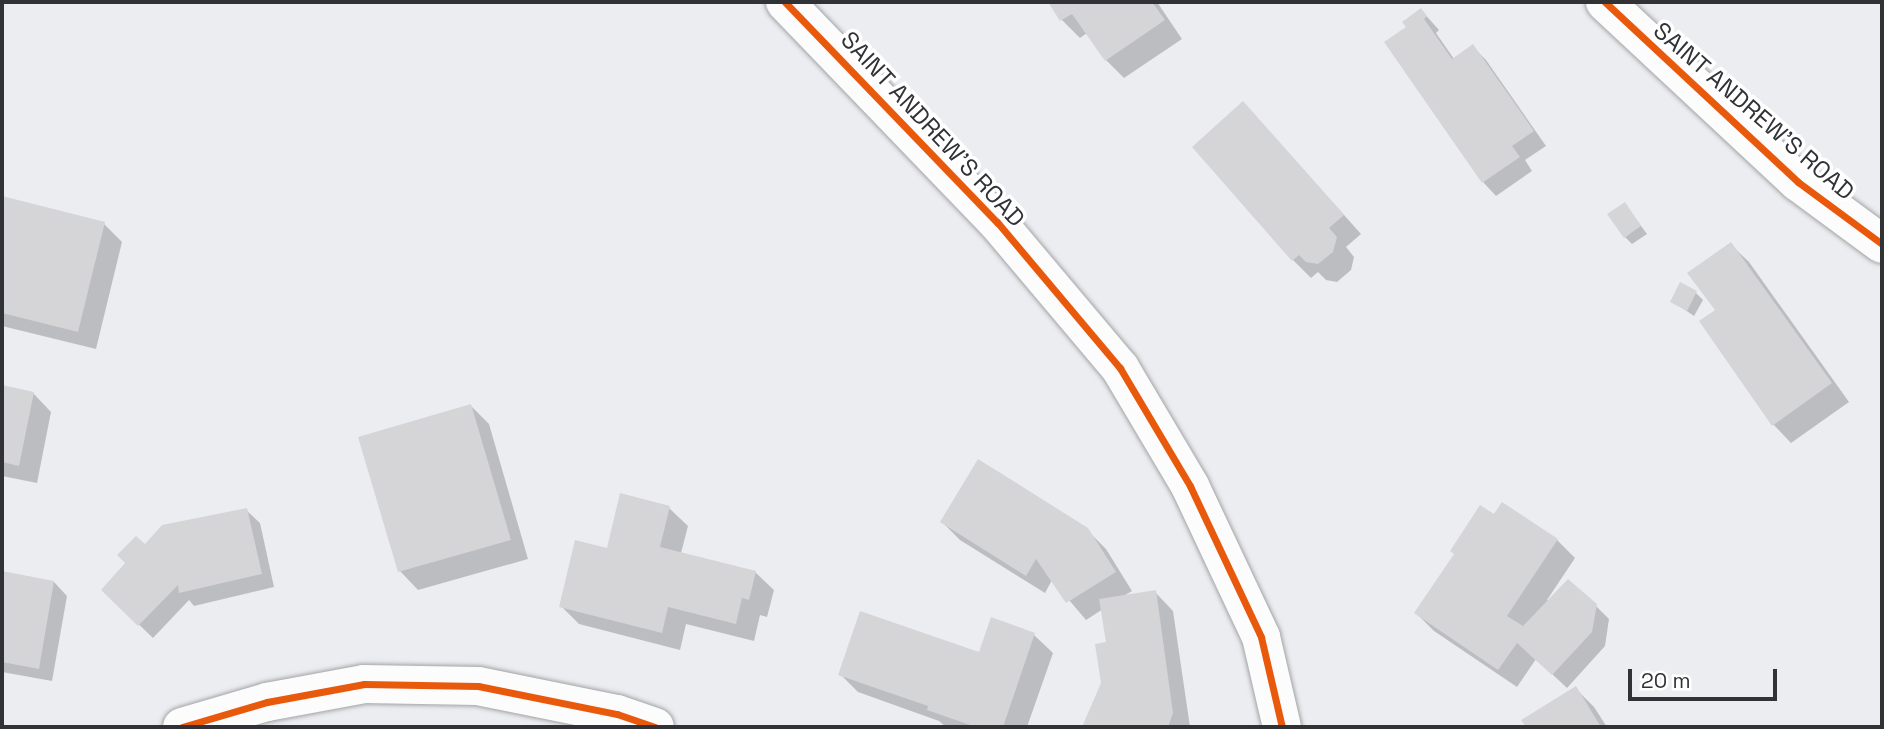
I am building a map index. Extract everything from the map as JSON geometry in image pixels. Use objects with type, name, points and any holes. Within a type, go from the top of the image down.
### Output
[{"type":"street","name":"SAINT ANDREW'S ROAD","points":[[785,2],[998,222],[1120,368],[1190,486],[1261,636],[1282,727]]},
{"type":"street","name":"SAINT ANDREW'S ROAD","points":[[1605,2],[1798,181],[1882,244]]},
{"type":"street","points":[[182,727],[267,702],[364,684],[478,686],[617,714],[655,727]]},
{"type":"building","points":[[1048,2],[1152,2],[1165,20],[1105,61],[1072,14],[1060,21]]},
{"type":"building","points":[[1421,8],[1427,16],[1424,19],[1452,59],[1473,44],[1534,131],[1512,146],[1520,157],[1482,183],[1384,42],[1406,27],[1402,22]]},
{"type":"building","points":[[1243,101],[1344,215],[1329,228],[1337,237],[1333,252],[1318,264],[1306,262],[1299,255],[1292,261],[1192,147]]},
{"type":"building","points":[[2,196],[105,222],[78,332],[2,313]]},
{"type":"building","points":[[1625,202],[1641,226],[1624,238],[1607,214]]},
{"type":"building","points":[[1731,242],[1832,383],[1772,426],[1699,321],[1715,310],[1687,273]]},
{"type":"building","points":[[1680,282],[1697,291],[1687,311],[1670,302]]},
{"type":"building","points":[[2,385],[34,392],[19,466],[2,462]]},
{"type":"building","points":[[471,404],[511,540],[398,572],[358,437]]},
{"type":"building","points":[[978,459],[1088,528],[1116,572],[1066,603],[1036,559],[1026,576],[940,522]]},
{"type":"building","points":[[620,493],[670,506],[660,547],[756,571],[749,600],[742,598],[736,624],[668,607],[662,633],[559,607],[575,540],[607,548]]},
{"type":"building","points":[[1502,502],[1558,539],[1507,616],[1523,626],[1568,579],[1597,604],[1592,632],[1552,675],[1517,643],[1498,670],[1414,613],[1454,554],[1450,551],[1480,505],[1494,514]]},
{"type":"building","points":[[247,508],[262,574],[179,593],[178,585],[138,626],[101,590],[125,563],[117,555],[136,536],[145,544],[162,525]]},
{"type":"building","points":[[2,571],[54,581],[39,669],[2,662]]},
{"type":"building","points":[[1156,590],[1173,713],[1168,727],[1082,727],[1101,683],[1095,644],[1106,642],[1099,599]]},
{"type":"building","points":[[860,611],[979,652],[991,617],[1035,633],[1003,727],[976,727],[927,710],[928,706],[838,675]]},
{"type":"building","points":[[1576,686],[1601,727],[1526,727],[1521,720]]},
{"type":"cycle path","points":[[785,2],[997,222],[1120,368],[1190,486],[1261,637],[1282,727]]},
{"type":"cycle path","points":[[1605,2],[1798,182],[1882,244]]},
{"type":"cycle path","points":[[182,727],[267,702],[364,684],[478,686],[617,714],[655,727]]}]
